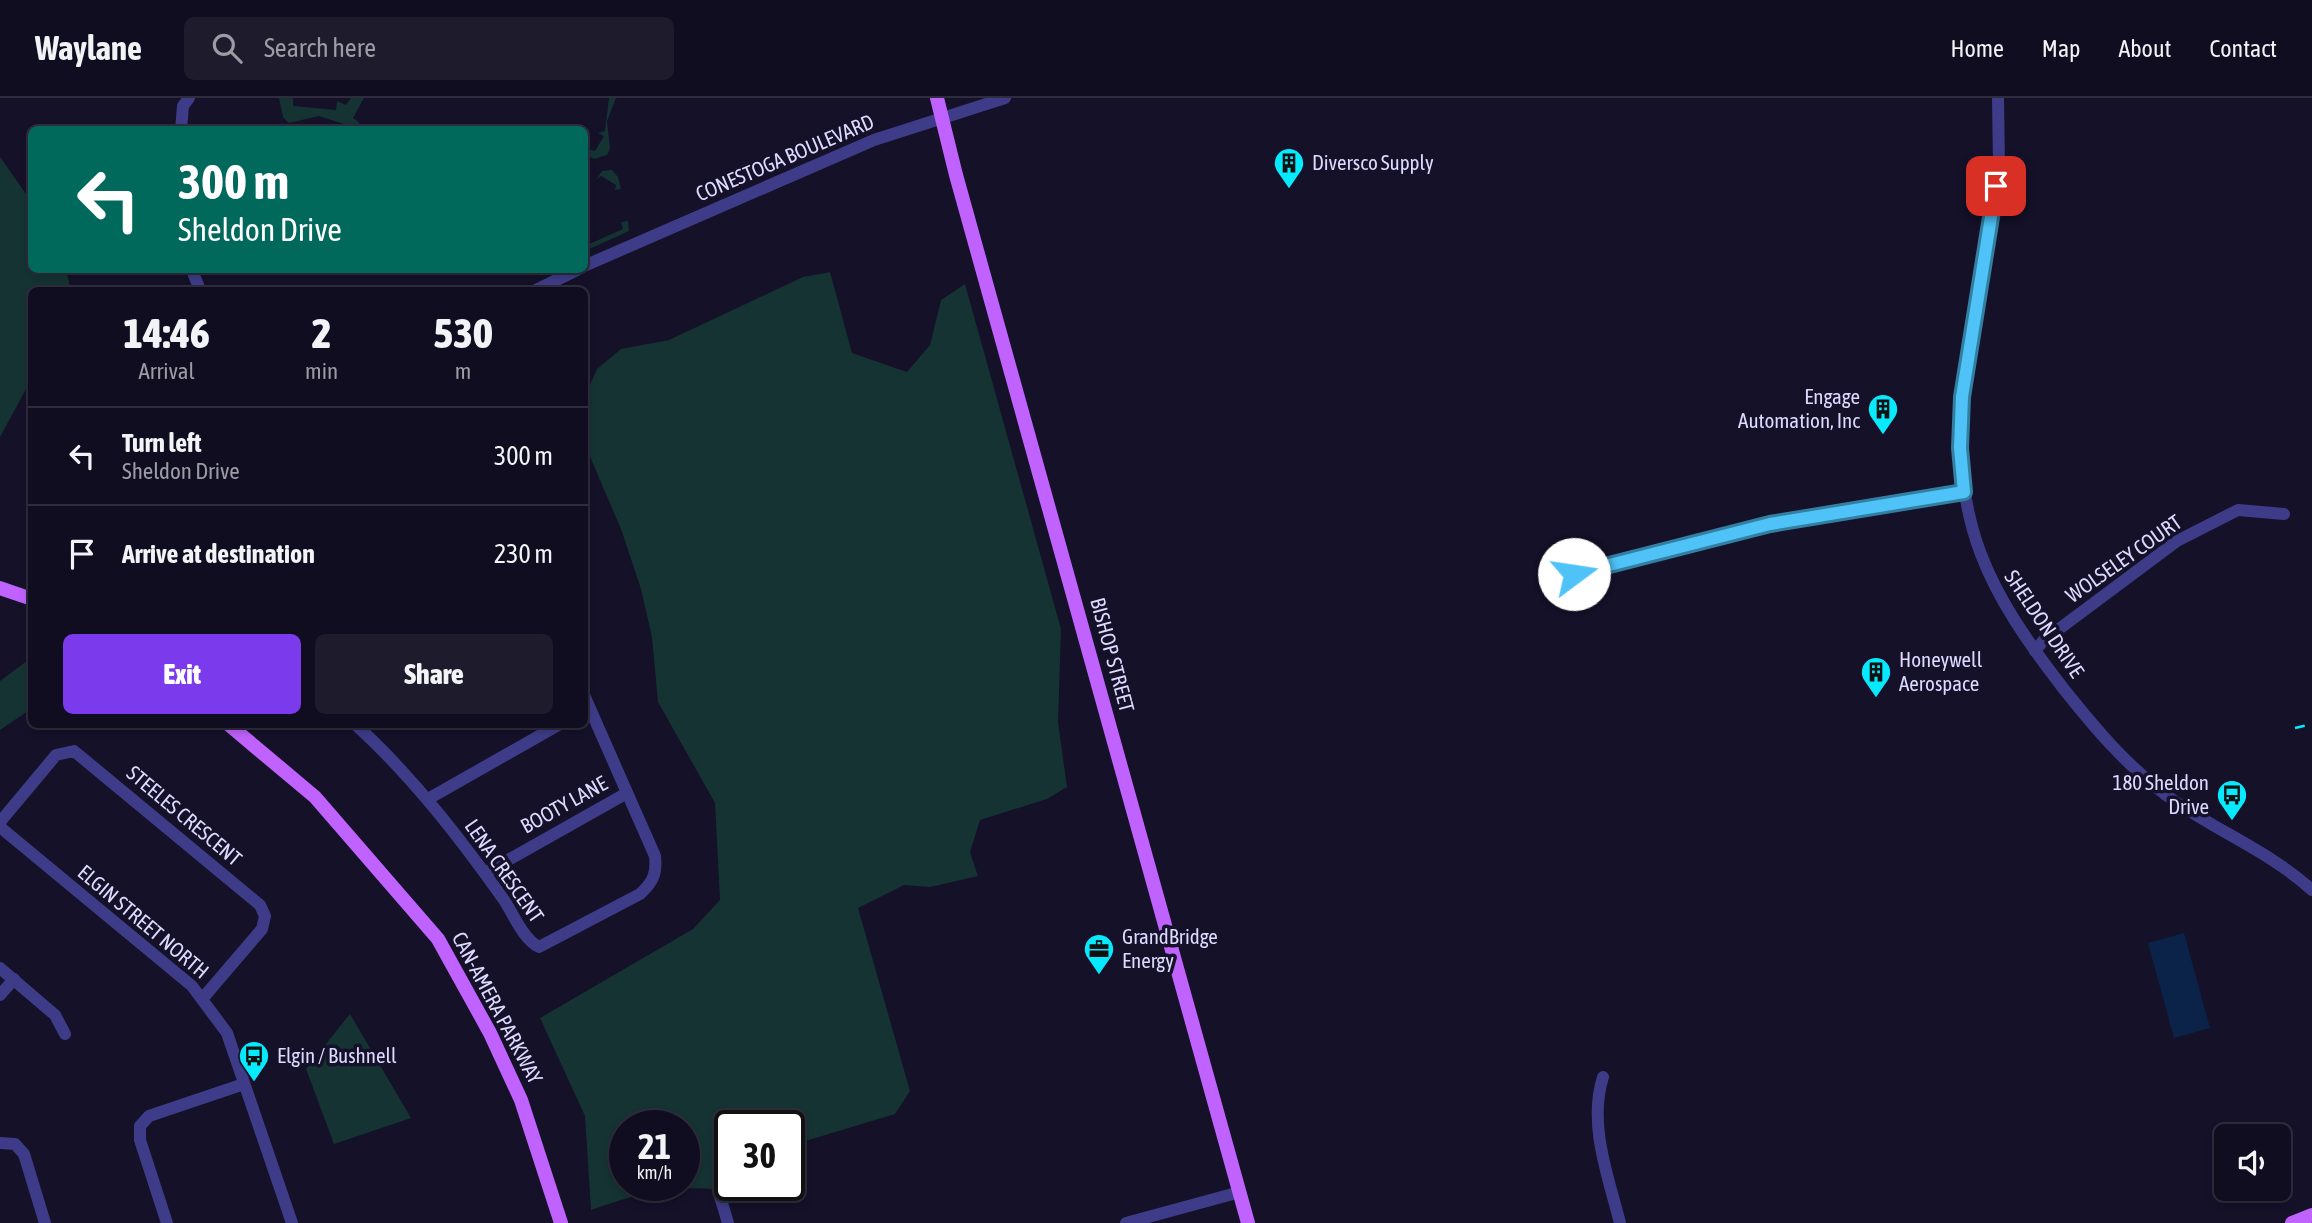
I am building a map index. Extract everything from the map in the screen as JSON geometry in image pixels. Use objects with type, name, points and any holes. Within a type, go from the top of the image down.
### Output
[{"type":"main road","name":"BISHOP STREET","points":[[937,98],[1248,1223]]},
{"type":"main road","points":[[0,588],[28,599]]},
{"type":"main road","name":"CAN-AMERA PARKWAY","points":[[233,728],[315,797],[438,939],[490,1033],[521,1100],[561,1223]]},
{"type":"main road","points":[[2292,1223],[2312,1215]]},
{"type":"street","name":"CONESTOGA BOULEVARD","points":[[588,264],[861,146],[1005,98]]},
{"type":"street","name":"SHELDON DRIVE","points":[[1998,98],[1999,165],[1962,397],[1960,448],[1964,492],[1974,537],[1993,585],[2035,651],[2100,734],[2149,781],[2168,797],[2276,861],[2312,890]]},
{"type":"street","points":[[181,126],[184,101]]},
{"type":"street","points":[[542,287],[572,273]]},
{"type":"street","points":[[1574,574],[1770,524],[1964,492]]},
{"type":"street","name":"WOLSELEY COURT","points":[[2035,651],[2043,641],[2177,541],[2238,510],[2284,514]]},
{"type":"street","name":"LENA CRESCENT","points":[[363,728],[428,800],[485,873],[528,939],[539,947],[640,894],[653,881],[655,856],[588,712]]},
{"type":"street","points":[[428,800],[553,728]]},
{"type":"street","name":"STEELES CRESCENT","points":[[0,825],[56,755],[74,751],[260,905],[265,916],[262,929],[203,998]]},
{"type":"street","name":"BOOTY LANE","points":[[485,873],[627,793]]},
{"type":"street","name":"ELGIN STREET NORTH","points":[[0,825],[203,998],[227,1033],[292,1223]]},
{"type":"street","points":[[0,968],[55,1015],[65,1034]]},
{"type":"street","points":[[0,995],[14,979]]},
{"type":"street","points":[[1603,1077],[1596,1101],[1598,1122],[1620,1223]]},
{"type":"street","points":[[167,1223],[139,1140],[140,1126],[149,1116],[244,1084]]},
{"type":"street","points":[[0,1143],[15,1144],[24,1154],[46,1223]]},
{"type":"street","points":[[1126,1223],[1240,1192]]},
{"type":"street","points":[[721,1201],[728,1223]]},
{"type":"green space","points":[[279,98],[293,98],[293,106],[336,110],[337,101],[346,105],[351,98],[364,98],[353,118],[359,122],[359,126],[350,126],[319,116],[289,123],[283,117]]},
{"type":"green space","points":[[609,98],[616,98],[607,121],[610,149],[607,155],[594,159],[590,157],[588,149],[595,151],[604,136],[598,133],[605,131]]},
{"type":"green space","points":[[0,157],[28,197],[28,273],[67,273],[70,287],[28,287],[28,386],[0,437]]},
{"type":"green space","points":[[612,170],[618,177],[621,189],[615,190],[616,185],[601,176],[596,180],[602,171]]},
{"type":"green space","points":[[628,221],[629,231],[588,250],[588,245],[623,229],[621,222]]},
{"type":"green space","points":[[830,272],[852,353],[907,372],[930,345],[941,300],[965,284],[1061,629],[1058,722],[1067,787],[1047,799],[980,820],[970,852],[978,876],[930,887],[904,885],[858,908],[910,1091],[895,1114],[805,1141],[805,1110],[714,1110],[714,1189],[700,1188],[700,1110],[609,1110],[609,1201],[617,1201],[591,1210],[585,1116],[540,1018],[693,929],[720,900],[715,803],[658,702],[652,637],[641,589],[621,529],[588,452],[588,389],[597,369],[621,349],[669,340],[803,277]]},
{"type":"green space","points":[[28,660],[28,711],[0,730],[0,681]]},
{"type":"green space","points":[[350,1014],[411,1118],[334,1144],[306,1069]]},
{"type":"water","points":[[2184,933],[2210,1028],[2174,1038],[2148,943]]},
{"type":"railway","points":[[2295,728],[2312,724]]},
{"type":"place","name":"Diversco Supply","points":[[1289,190]]},
{"type":"place","name":"Engage Automation, Inc","points":[[1883,436]]},
{"type":"place","name":"Honeywell Aerospace","points":[[1876,699]]},
{"type":"place","name":"180 Sheldon Drive","points":[[2232,822]]},
{"type":"place","name":"GrandBridge Energy","points":[[1099,976]]},
{"type":"place","name":"Elgin / Bushnell","points":[[254,1083]]},
{"type":"route","points":[[1574,574],[1770,524],[1964,492],[1960,448],[1962,397],[1996,186]]}]
